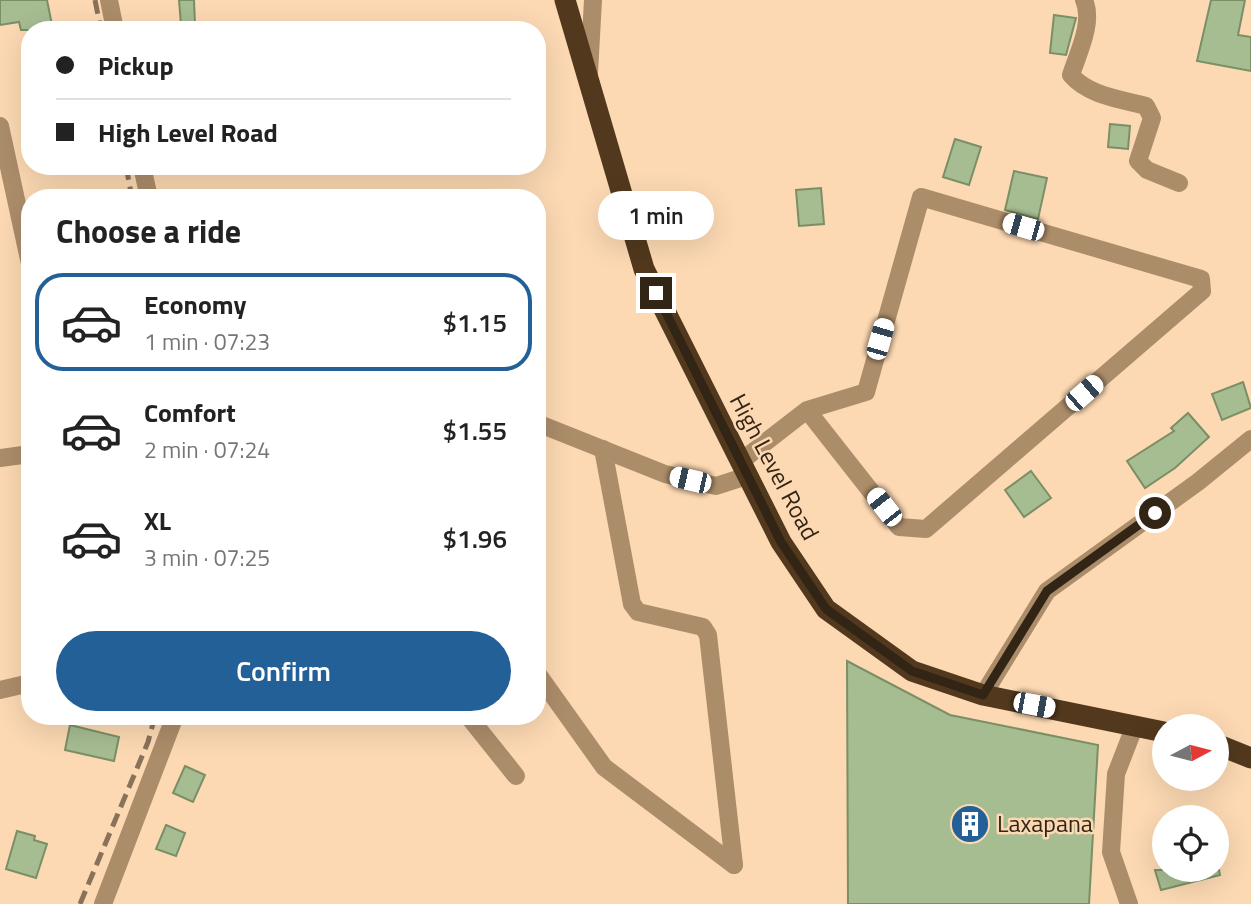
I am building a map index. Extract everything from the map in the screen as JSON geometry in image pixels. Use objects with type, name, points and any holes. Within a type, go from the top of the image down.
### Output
[{"type":"highway","name":"High Level Road","points":[[565,0],[644,269],[781,542],[826,609],[912,671],[983,695],[1152,729]]},
{"type":"highway","points":[[1229,749],[1251,758]]},
{"type":"street","points":[[109,0],[113,21]]},
{"type":"street","points":[[589,82],[593,0]]},
{"type":"street","points":[[1084,0],[1087,8],[1085,27],[1071,75],[1080,86],[1092,91],[1146,106],[1152,118],[1138,161],[1147,170],[1179,183]]},
{"type":"street","points":[[0,126],[21,223]]},
{"type":"street","points":[[546,427],[665,474],[716,486],[744,469],[807,410],[866,392],[921,197],[1201,279],[1202,291],[926,529],[900,527],[807,410]]},
{"type":"street","points":[[983,695],[1047,591],[1198,482],[1251,439]]},
{"type":"street","points":[[546,686],[604,767],[734,865],[708,635],[703,627],[638,612],[632,604],[603,449]]},
{"type":"street","points":[[0,458],[21,455]]},
{"type":"street","points":[[0,690],[21,685]]},
{"type":"street","points":[[103,904],[172,725]]},
{"type":"street","points":[[475,725],[516,776]]},
{"type":"street","points":[[1129,904],[1111,852],[1116,774],[1135,725]]},
{"type":"building","points":[[0,0],[47,0],[51,21],[21,21],[21,30],[19,22],[0,25]]},
{"type":"building","points":[[179,0],[194,0],[195,21],[181,21]]},
{"type":"building","points":[[1211,0],[1245,0],[1238,35],[1251,37],[1251,71],[1197,61]]},
{"type":"building","points":[[1054,15],[1076,18],[1066,55],[1050,53]]},
{"type":"building","points":[[1110,124],[1130,126],[1128,149],[1108,147]]},
{"type":"building","points":[[955,139],[981,147],[969,185],[943,177]]},
{"type":"building","points":[[1014,171],[1047,178],[1038,219],[1005,210]]},
{"type":"building","points":[[821,188],[824,224],[799,226],[796,190]]},
{"type":"building","points":[[1243,382],[1251,408],[1222,420],[1212,394]]},
{"type":"building","points":[[1188,413],[1209,437],[1175,468],[1145,488],[1127,461],[1174,431],[1171,428]]},
{"type":"building","points":[[1031,471],[1051,498],[1024,517],[1005,490]]},
{"type":"building","name":"Laxapana","points":[[847,661],[950,715],[1098,745],[1089,904],[848,904]]},
{"type":"building","points":[[70,725],[119,737],[114,761],[65,750]]},
{"type":"building","points":[[185,766],[205,775],[193,802],[173,793]]},
{"type":"building","points":[[166,825],[185,833],[176,856],[156,849]]},
{"type":"building","points":[[17,831],[35,836],[34,840],[47,844],[36,878],[6,869]]},
{"type":"building","points":[[1159,882],[1192,882],[1161,890]]},
{"type":"railway","points":[[95,0],[99,21]]},
{"type":"railway","points":[[128,175],[130,189]]},
{"type":"railway","points":[[80,904],[148,742],[153,725]]},
{"type":"place","name":"Laxapana","points":[[970,824]]},
{"type":"route","points":[[656,293],[781,542],[826,609],[912,671],[983,695],[1047,591],[1155,513]]}]
